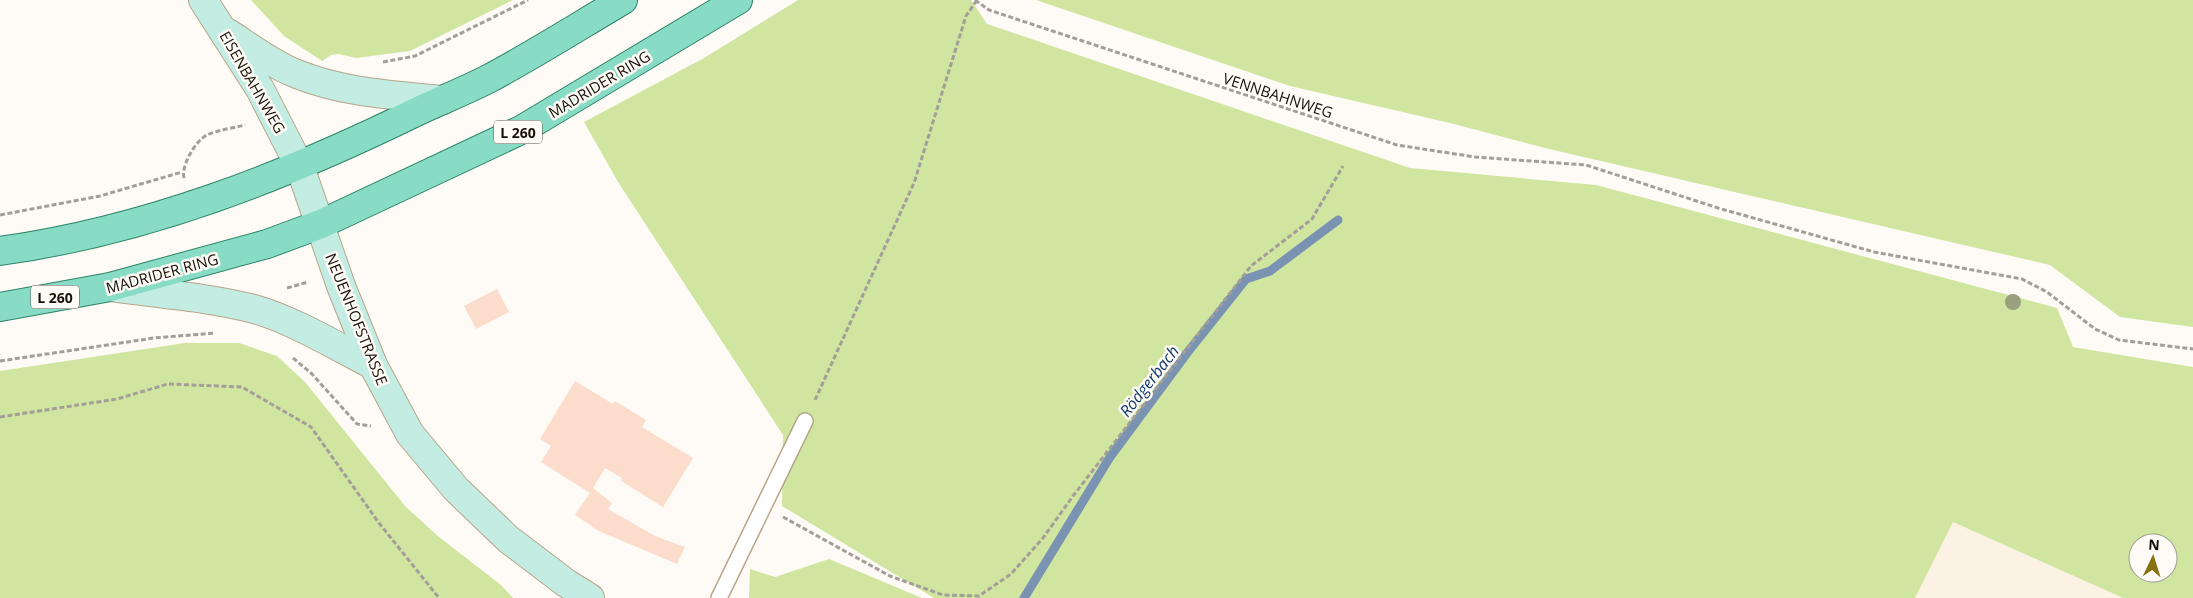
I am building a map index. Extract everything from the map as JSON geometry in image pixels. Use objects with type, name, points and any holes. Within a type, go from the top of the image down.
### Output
[{"type":"main road","points":[[0,251],[25,248],[108,229],[191,206],[300,167],[489,78],[624,0]]},
{"type":"main road","name":"MADRIDER RING","points":[[0,306],[110,287],[249,249],[321,224],[521,130],[738,0]]},
{"type":"street","name":"EISENBAHNWEG","points":[[202,0],[260,89],[300,167]]},
{"type":"street","points":[[223,30],[295,74],[324,84],[369,93],[443,100]]},
{"type":"street","points":[[300,167],[321,224]]},
{"type":"street","name":"NEUENHOFSTRASSE","points":[[321,224],[341,286],[373,365],[410,434],[456,489],[563,590],[590,598]]},
{"type":"street","points":[[110,287],[256,309],[284,320],[373,365]]},
{"type":"lane","points":[[719,598],[765,508],[806,421]]},
{"type":"path","points":[[379,63],[415,56],[528,0]]},
{"type":"path","points":[[806,421],[914,183],[966,16],[976,0]]},
{"type":"path","name":"VENNBAHNWEG","points":[[976,0],[989,10],[1397,145],[1474,157],[1586,165],[1718,208],[1874,252],[2022,279],[2047,292],[2095,329],[2119,340],[2193,349]]},
{"type":"path","points":[[765,508],[890,576],[943,596],[979,596],[1011,574],[1043,538],[1072,496],[1251,266],[1312,219],[1343,166]]},
{"type":"path","points":[[0,215],[100,196],[182,172]]},
{"type":"path","points":[[0,361],[154,338],[223,332]]},
{"type":"path","points":[[292,358],[311,373],[356,424],[410,434]]},
{"type":"path","points":[[0,416],[117,399],[168,384],[242,387],[311,427],[379,524],[439,598]]},
{"type":"shaded area","points":[[1953,522],[2123,598],[1915,598]]},
{"type":"green space","points":[[251,0],[513,0],[410,51],[356,58],[338,54],[331,55],[322,61],[284,36]]},
{"type":"green space","points":[[798,0],[971,0],[987,24],[1410,168],[1596,185],[2057,308],[2073,347],[2193,367],[2193,598],[2123,598],[1953,522],[1915,598],[934,598],[782,506],[783,435],[618,182],[584,122],[704,58]]},
{"type":"green space","points":[[1036,0],[2193,0],[2193,327],[2120,317],[2050,265],[1549,149],[1450,123],[1290,86]]},
{"type":"green space","points":[[185,343],[239,343],[277,356],[305,382],[405,506],[439,537],[501,585],[513,598],[0,598],[0,371]]},
{"type":"green space","points":[[829,559],[922,598],[749,598],[750,569],[775,577]]},
{"type":"building","points":[[497,289],[509,312],[476,329],[464,306]]},
{"type":"building","points":[[575,381],[613,404],[615,401],[646,420],[642,427],[693,458],[663,507],[621,481],[622,478],[605,468],[593,488],[612,503],[608,509],[655,536],[685,547],[677,564],[599,531],[575,515],[590,493],[541,462],[551,446],[540,439]]},
{"type":"waterway","name":"Rödgerbach","points":[[1024,598],[1110,457],[1187,353],[1246,279],[1270,271],[1338,220]]}]
